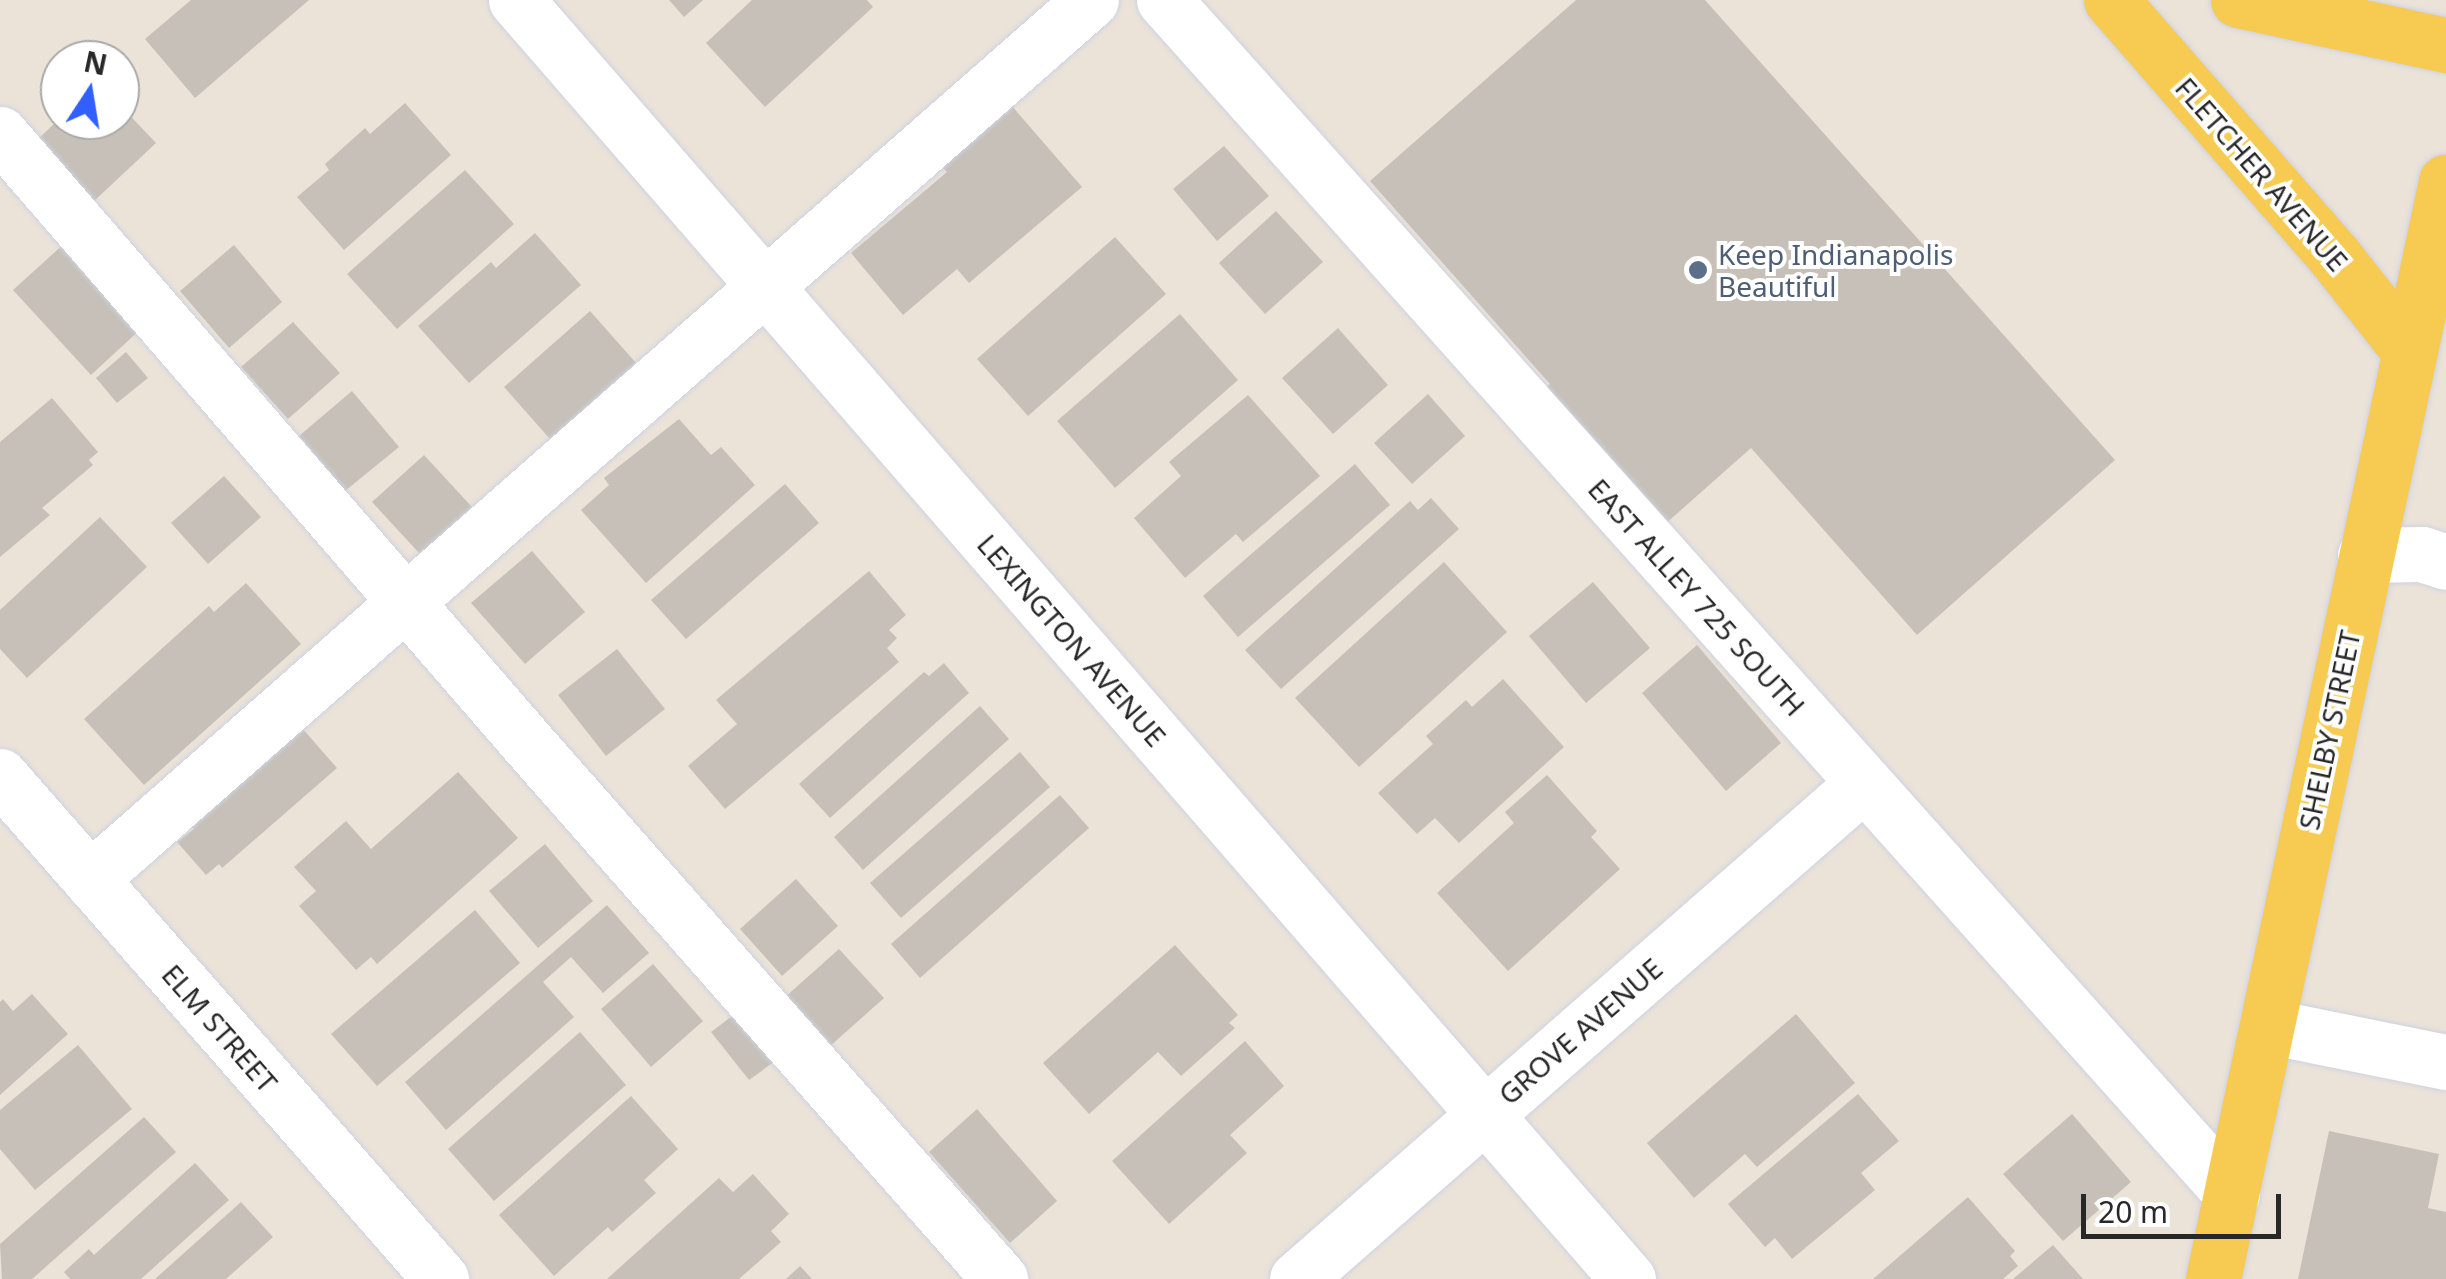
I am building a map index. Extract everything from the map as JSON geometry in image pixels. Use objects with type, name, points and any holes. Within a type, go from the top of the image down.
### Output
[{"type":"main road","name":"FLETCHER AVENUE","points":[[2110,0],[2336,258],[2410,352]]},
{"type":"main road","points":[[2238,0],[2446,45]]},
{"type":"main road","name":"SHELBY STREET","points":[[2213,1279],[2446,181]]},
{"type":"street","name":"LEXINGTON AVENUE","points":[[516,0],[1628,1279]]},
{"type":"street","points":[[90,878],[1091,0]]},
{"type":"street","name":"EAST ALLEY 725 SOUTH","points":[[1164,0],[2232,1194]]},
{"type":"street","points":[[0,134],[1000,1279]]},
{"type":"street","points":[[2365,554],[2422,554],[2446,562]]},
{"type":"street","name":"ELM STREET","points":[[0,776],[441,1279]]},
{"type":"street","name":"GROVE AVENUE","points":[[1296,1279],[1864,784]]},
{"type":"street","points":[[2267,1026],[2446,1062]]},
{"type":"building","points":[[191,0],[309,0],[195,98],[145,39]]},
{"type":"building","points":[[669,0],[703,0],[684,17]]},
{"type":"building","points":[[752,0],[867,0],[873,7],[765,107],[706,43]]},
{"type":"building","name":"Keep Indianapolis Beautiful","points":[[1576,0],[1705,0],[2115,460],[1917,635],[1751,448],[1655,533],[1535,396],[1550,384],[1370,181]]},
{"type":"building","points":[[405,103],[451,155],[344,250],[297,197],[329,170],[325,164],[365,128],[370,134]]},
{"type":"building","points":[[1011,105],[1082,187],[969,283],[957,269],[903,315],[851,253],[947,172],[940,165]]},
{"type":"building","points":[[140,126],[156,143],[93,202],[36,141],[40,137],[140,140]]},
{"type":"building","points":[[1224,146],[1269,196],[1217,241],[1173,189]]},
{"type":"building","points":[[465,170],[514,224],[397,329],[347,274]]},
{"type":"building","points":[[1276,211],[1323,262],[1265,314],[1219,263]]},
{"type":"building","points":[[535,233],[581,285],[469,383],[418,326],[491,262],[496,268]]},
{"type":"building","points":[[1115,237],[1166,294],[1028,416],[977,359]]},
{"type":"building","points":[[66,242],[143,327],[91,375],[13,290]]},
{"type":"building","points":[[234,245],[282,302],[229,348],[180,291]]},
{"type":"building","points":[[590,311],[636,363],[550,439],[504,387]]},
{"type":"building","points":[[1180,314],[1238,380],[1115,488],[1057,421]]},
{"type":"building","points":[[293,322],[340,373],[288,419],[241,367]]},
{"type":"building","points":[[1338,328],[1388,385],[1333,434],[1282,378]]},
{"type":"building","points":[[126,352],[148,378],[117,403],[96,378]]},
{"type":"building","points":[[352,391],[399,447],[345,491],[299,436]]},
{"type":"building","points":[[1428,394],[1465,436],[1412,484],[1374,443]]},
{"type":"building","points":[[1248,395],[1320,476],[1243,542],[1236,534],[1185,578],[1134,518],[1181,476],[1169,462]]},
{"type":"building","points":[[52,398],[98,452],[89,460],[93,465],[42,508],[50,515],[0,557],[0,442]]},
{"type":"building","points":[[679,419],[711,455],[721,447],[755,485],[646,583],[581,510],[609,485],[604,478]]},
{"type":"building","points":[[424,455],[472,507],[420,554],[372,502]]},
{"type":"building","points":[[1355,464],[1390,505],[1238,637],[1203,596]]},
{"type":"building","points":[[224,476],[261,517],[208,564],[171,523]]},
{"type":"building","points":[[785,484],[819,523],[686,639],[651,600]]},
{"type":"building","points":[[1431,498],[1459,529],[1281,689],[1245,650],[1410,501],[1418,510]]},
{"type":"building","points":[[100,517],[147,567],[27,678],[0,649],[0,610]]},
{"type":"building","points":[[532,551],[585,612],[525,664],[471,603]]},
{"type":"building","points":[[1444,562],[1507,632],[1359,767],[1295,698]]},
{"type":"building","points":[[869,571],[906,615],[889,630],[897,638],[887,648],[899,662],[725,809],[688,766],[737,724],[716,700]]},
{"type":"building","points":[[1593,582],[1650,648],[1586,703],[1529,636]]},
{"type":"building","points":[[246,583],[301,644],[144,785],[84,719],[209,606],[214,612]]},
{"type":"building","points":[[1697,645],[1781,743],[1726,791],[1642,693]]},
{"type":"building","points":[[617,649],[665,709],[606,756],[558,695]]},
{"type":"building","points":[[944,663],[969,693],[830,818],[799,784],[924,672],[929,676]]},
{"type":"building","points":[[1503,679],[1564,747],[1459,843],[1435,818],[1417,834],[1378,793],[1433,744],[1426,736],[1466,700],[1472,707]]},
{"type":"building","points":[[980,706],[1009,739],[863,870],[834,837]]},
{"type":"building","points":[[302,728],[337,768],[222,868],[219,864],[206,875],[177,842],[194,829],[190,824]]},
{"type":"building","points":[[1020,752],[1050,787],[901,918],[870,883]]},
{"type":"building","points":[[458,772],[518,838],[377,964],[371,957],[356,970],[299,906],[316,891],[294,867],[346,821],[371,849]]},
{"type":"building","points":[[1547,775],[1597,831],[1591,837],[1620,869],[1508,971],[1437,893],[1514,823],[1505,812]]},
{"type":"building","points":[[1060,795],[1089,828],[920,978],[891,944]]},
{"type":"building","points":[[545,844],[593,901],[538,948],[489,891]]},
{"type":"building","points":[[796,879],[838,926],[782,976],[740,929]]},
{"type":"building","points":[[607,905],[649,953],[603,993],[571,957],[543,982],[574,1017],[446,1130],[405,1082]]},
{"type":"building","points":[[475,910],[520,963],[377,1086],[331,1034]]},
{"type":"building","points":[[1175,945],[1238,1015],[1229,1023],[1235,1028],[1181,1076],[1158,1052],[1089,1114],[1043,1063]]},
{"type":"building","points":[[839,949],[884,998],[829,1047],[784,998]]},
{"type":"building","points":[[653,964],[703,1021],[651,1067],[601,1009]]},
{"type":"building","points":[[32,994],[68,1034],[0,1095],[0,1002],[3,999],[13,1011]]},
{"type":"building","points":[[740,1010],[778,1059],[749,1080],[711,1032]]},
{"type":"building","points":[[1796,1014],[1855,1083],[1757,1167],[1745,1154],[1694,1198],[1647,1143]]},
{"type":"building","points":[[580,1032],[626,1085],[494,1201],[448,1149]]},
{"type":"building","points":[[1245,1041],[1284,1086],[1230,1135],[1247,1153],[1169,1224],[1112,1161]]},
{"type":"building","points":[[78,1045],[132,1109],[35,1190],[0,1149],[0,1110]]},
{"type":"building","points":[[1858,1094],[1899,1141],[1861,1173],[1875,1190],[1792,1259],[1775,1238],[1765,1247],[1728,1204]]},
{"type":"building","points":[[631,1096],[678,1149],[644,1180],[656,1193],[612,1232],[608,1227],[554,1276],[499,1215]]},
{"type":"building","points":[[977,1109],[1057,1201],[1010,1243],[929,1152]]},
{"type":"building","points":[[2072,1114],[2131,1182],[2063,1241],[2003,1174]]},
{"type":"building","points":[[144,1117],[176,1152],[32,1279],[2,1279],[0,1244]]},
{"type":"building","points":[[2329,1131],[2439,1154],[2428,1208],[2446,1212],[2446,1279],[2298,1279]]},
{"type":"building","points":[[195,1163],[229,1200],[141,1279],[70,1279],[64,1272],[89,1249],[94,1255]]},
{"type":"building","points":[[753,1174],[789,1214],[771,1231],[781,1242],[739,1279],[607,1279],[719,1178],[733,1192]]},
{"type":"building","points":[[1968,1197],[2015,1251],[2010,1256],[2018,1266],[2003,1279],[1873,1279]]},
{"type":"building","points":[[241,1202],[273,1237],[226,1279],[155,1279]]},
{"type":"building","points":[[2053,1245],[2083,1279],[2013,1279]]},
{"type":"building","points":[[800,1266],[812,1279],[786,1279]]},
{"type":"place","name":"Keep Indianapolis Beautiful","points":[[1698,270]]}]
